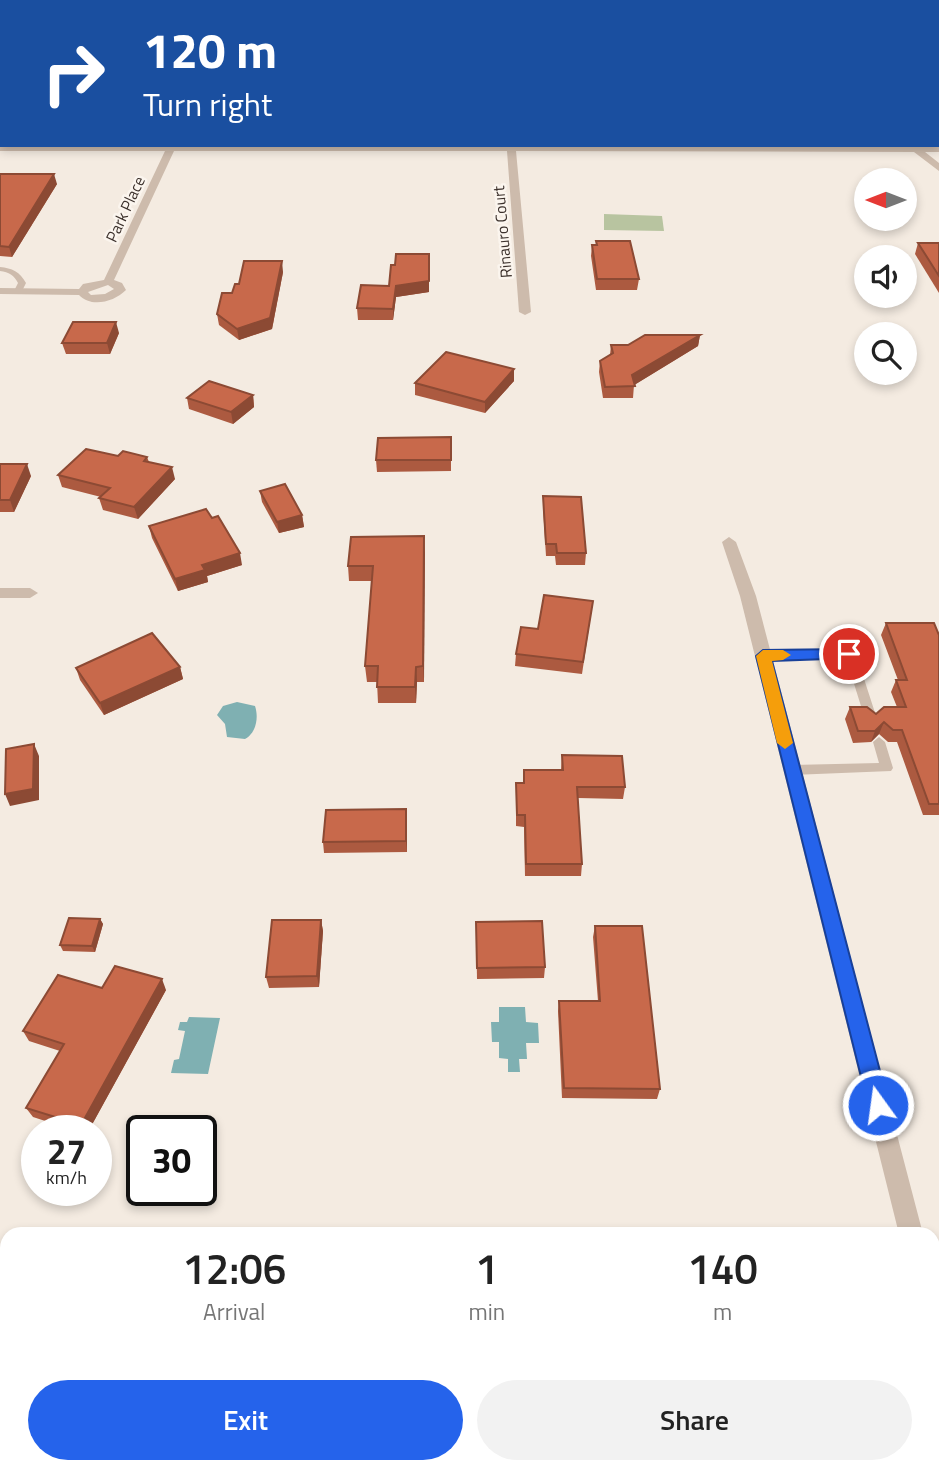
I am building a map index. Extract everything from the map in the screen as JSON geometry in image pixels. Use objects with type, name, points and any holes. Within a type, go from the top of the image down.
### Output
[{"type":"street","name":"Rinauro Court","points":[[511,147],[525,312]]},
{"type":"street","points":[[914,147],[939,168]]},
{"type":"street","points":[[0,148],[939,149]]},
{"type":"street","name":"Park Place","points":[[108,282],[170,149]]},
{"type":"street","name":"Park Place","points":[[0,291],[82,292],[88,298],[113,296],[120,290],[118,285],[108,282],[87,286],[82,292]]},
{"type":"street","points":[[729,542],[763,656],[909,1227]]},
{"type":"street","points":[[0,593],[30,593]]},
{"type":"lane","points":[[0,269],[14,272],[20,277],[22,283],[18,291]]},
{"type":"lane","points":[[763,656],[849,654],[871,719]]},
{"type":"lane","points":[[792,770],[887,768],[879,742]]},
{"type":"green space","points":[[604,214],[662,216],[664,231],[604,230]]},
{"type":"water","points":[[237,702],[255,706],[254,729],[245,739],[227,737],[225,724],[217,715],[223,706]]},
{"type":"water","points":[[499,1007],[525,1007],[526,1022],[538,1023],[539,1043],[526,1043],[527,1059],[519,1059],[520,1072],[508,1072],[508,1059],[499,1058],[499,1042],[492,1042],[491,1022],[499,1022]]},
{"type":"water","points":[[189,1017],[220,1018],[208,1074],[171,1073],[174,1060],[179,1059],[185,1031],[178,1030],[180,1022],[187,1022]]},
{"type":"building","points":[[0,174],[54,174],[9,247],[0,246]]},
{"type":"building","points":[[596,241],[630,241],[639,279],[597,279],[592,245],[597,245]]},
{"type":"building","points":[[918,243],[939,243],[939,276]]},
{"type":"building","points":[[396,254],[429,254],[429,281],[396,286],[393,309],[357,308],[361,285],[389,286],[391,265],[395,265]]},
{"type":"building","points":[[244,261],[282,261],[270,318],[237,329],[217,314],[222,293],[232,293],[235,284],[239,284]]},
{"type":"building","points":[[73,322],[116,322],[107,343],[62,343]]},
{"type":"building","points":[[645,335],[700,335],[632,375],[635,386],[605,387],[600,361],[613,353],[611,345],[628,345]]},
{"type":"building","points":[[446,352],[514,369],[485,402],[415,383]]},
{"type":"building","points":[[209,381],[253,395],[231,412],[187,398]]},
{"type":"building","points":[[451,437],[451,460],[376,460],[378,438]]},
{"type":"building","points":[[86,449],[118,456],[123,451],[147,457],[144,461],[172,467],[134,507],[99,498],[110,488],[58,475]]},
{"type":"building","points":[[0,464],[27,464],[10,500],[0,500]]},
{"type":"building","points":[[285,484],[302,515],[277,522],[260,491]]},
{"type":"building","points":[[543,496],[581,497],[586,553],[557,553],[556,544],[546,544]]},
{"type":"building","points":[[206,509],[212,518],[218,516],[240,553],[202,565],[205,570],[175,579],[149,526]]},
{"type":"building","points":[[424,536],[423,666],[416,667],[415,687],[377,687],[378,666],[365,666],[373,566],[348,566],[351,537]]},
{"type":"building","points":[[544,595],[593,601],[583,662],[516,654],[521,627],[538,629]]},
{"type":"building","points":[[886,623],[934,623],[939,635],[939,804],[929,804],[902,730],[893,730],[884,722],[875,731],[858,731],[850,707],[867,707],[876,714],[884,707],[906,707],[896,680],[907,680]]},
{"type":"building","points":[[152,633],[180,667],[100,703],[76,668]]},
{"type":"building","points":[[34,744],[33,789],[5,794],[6,749]]},
{"type":"building","points":[[562,755],[622,756],[625,787],[577,787],[582,864],[526,864],[525,815],[517,815],[516,783],[524,783],[524,770],[563,770]]},
{"type":"building","points":[[406,809],[406,841],[323,842],[326,810]]},
{"type":"building","points":[[69,918],[100,919],[92,946],[60,945]]},
{"type":"building","points":[[272,920],[321,920],[317,976],[266,977]]},
{"type":"building","points":[[542,921],[545,967],[477,968],[476,922]]},
{"type":"building","points":[[595,926],[642,926],[660,1089],[564,1088],[559,1001],[600,1001]]},
{"type":"building","points":[[115,966],[162,979],[87,1115],[49,1115],[26,1108],[64,1044],[23,1031],[58,975],[102,988]]},
{"type":"slow traffic","points":[[783,655],[763,656],[785,743]]},
{"type":"route","points":[[849,654],[763,656],[878,1105]]}]
